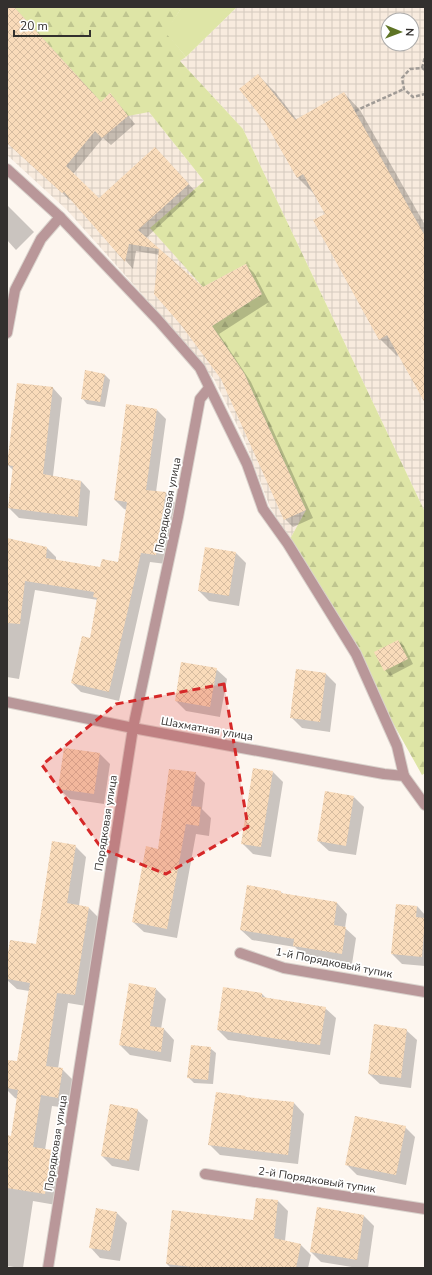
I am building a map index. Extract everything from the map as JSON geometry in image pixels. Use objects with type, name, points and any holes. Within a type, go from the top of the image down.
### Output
[{"type":"street","points":[[7,169],[60,217],[158,320],[200,368],[247,464],[263,509],[288,544],[356,654],[398,746],[404,776],[425,805]]},
{"type":"street","points":[[7,333],[16,290],[41,238],[60,217]]},
{"type":"street","name":"Порядковая улица","points":[[48,1268],[133,728],[178,517],[200,399],[209,388]]},
{"type":"street","name":"Шахматная улица","points":[[7,702],[133,728],[384,774],[404,776]]},
{"type":"street","name":"1-й Порядковый тупик","points":[[240,953],[284,968],[425,992]]},
{"type":"street","name":"2-й Порядковый тупик","points":[[205,1174],[425,1209]]},
{"type":"path","points":[[422,68],[425,57]]},
{"type":"path","points":[[425,70],[422,68],[410,69],[402,78],[404,89],[413,97],[425,95]]},
{"type":"path","points":[[355,111],[404,89]]},
{"type":"highlighted area","points":[[224,684],[248,827],[166,874],[102,849],[42,765],[116,704]]},
{"type":"shaded area","points":[[7,7],[14,7],[101,101],[110,93],[149,112],[204,181],[262,294],[244,373],[306,510],[290,539],[270,507],[244,439],[214,379],[173,329],[67,210],[7,155]]},
{"type":"shaded area","points":[[237,7],[425,7],[425,512],[243,129],[180,61],[186,57]]},
{"type":"green space","points":[[14,7],[182,7],[166,32],[186,57],[180,61],[243,129],[425,512],[425,773],[422,775],[290,539],[306,510],[244,373],[212,326],[262,294],[246,264],[203,287],[150,228],[204,181],[149,112],[128,116],[110,93],[101,102]]},
{"type":"green space","points":[[182,7],[237,7],[186,57],[165,32]]},
{"type":"building","points":[[7,7],[14,7],[101,102],[110,93],[128,116],[102,138],[95,131],[66,166],[99,198],[155,147],[189,184],[138,230],[203,287],[246,264],[262,294],[212,326],[244,373],[306,510],[284,520],[221,379],[181,325],[154,294],[159,249],[129,244],[125,262],[64,192],[62,193],[7,143]]},
{"type":"building","points":[[258,74],[295,120],[344,92],[425,236],[425,403],[387,335],[379,340],[313,220],[325,214],[303,174],[297,178],[265,122],[239,89]]},
{"type":"building","points":[[85,370],[105,374],[100,402],[81,399]]},
{"type":"building","points":[[17,383],[53,387],[43,474],[81,481],[78,517],[8,508],[13,466],[7,465]]},
{"type":"building","points":[[126,404],[157,409],[146,490],[166,492],[156,555],[141,553],[109,692],[71,683],[82,636],[90,638],[97,598],[93,597],[94,592],[25,581],[20,624],[7,623],[7,538],[47,547],[46,558],[100,567],[102,559],[118,562],[127,502],[114,500]]},
{"type":"building","points":[[205,547],[236,552],[229,596],[198,591]]},
{"type":"building","points":[[398,640],[408,659],[384,671],[374,652]]},
{"type":"building","points":[[181,662],[217,668],[210,707],[175,701]]},
{"type":"building","points":[[296,669],[326,673],[320,722],[290,718]]},
{"type":"building","points":[[64,748],[100,753],[94,794],[58,789]]},
{"type":"building","points":[[253,768],[273,771],[261,847],[241,844]]},
{"type":"building","points":[[169,769],[196,772],[191,806],[201,807],[199,826],[186,824],[167,929],[132,922],[146,846],[158,849]]},
{"type":"building","points":[[325,791],[354,796],[346,846],[317,841]]},
{"type":"building","points":[[52,841],[76,845],[67,903],[89,907],[75,995],[57,993],[46,1066],[63,1068],[58,1098],[41,1095],[33,1147],[52,1150],[45,1194],[7,1188],[7,1135],[11,1136],[18,1090],[7,1088],[7,1060],[17,1061],[30,983],[7,979],[7,960],[10,940],[36,944]]},
{"type":"building","points":[[247,885],[281,891],[281,893],[337,902],[334,925],[346,927],[342,954],[293,946],[294,939],[240,930]]},
{"type":"building","points":[[396,904],[417,906],[416,917],[425,918],[422,957],[391,954]]},
{"type":"building","points":[[129,983],[156,988],[150,1026],[164,1028],[161,1052],[119,1045]]},
{"type":"building","points":[[223,987],[262,993],[262,997],[326,1007],[320,1045],[217,1030]]},
{"type":"building","points":[[374,1024],[407,1029],[401,1078],[368,1074]]},
{"type":"building","points":[[191,1045],[211,1047],[208,1080],[187,1078]]},
{"type":"building","points":[[216,1092],[246,1096],[245,1097],[294,1102],[288,1155],[208,1145]]},
{"type":"building","points":[[110,1104],[138,1109],[129,1161],[101,1156]]},
{"type":"building","points":[[355,1116],[406,1126],[396,1175],[345,1165]]},
{"type":"building","points":[[256,1198],[278,1200],[274,1238],[301,1244],[296,1268],[200,1268],[166,1264],[172,1210],[253,1220]]},
{"type":"building","points":[[317,1207],[364,1215],[357,1260],[310,1252]]},
{"type":"building","points":[[96,1208],[117,1212],[110,1251],[89,1248]]}]
